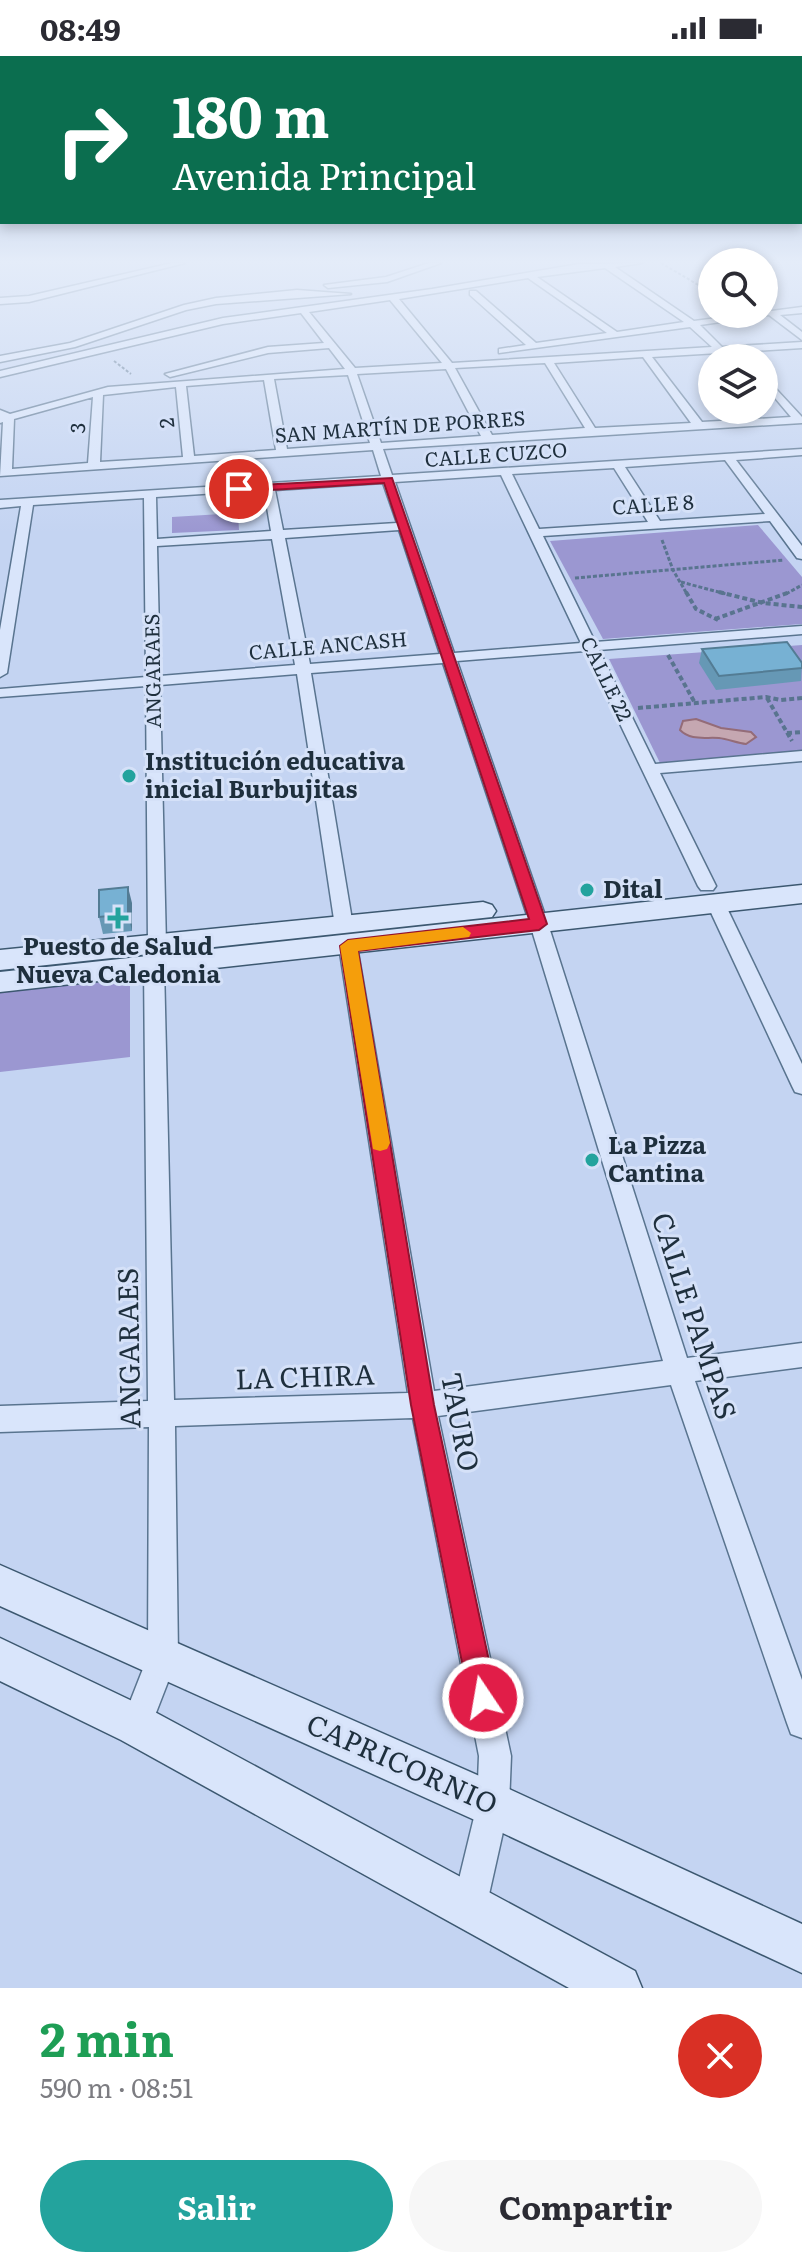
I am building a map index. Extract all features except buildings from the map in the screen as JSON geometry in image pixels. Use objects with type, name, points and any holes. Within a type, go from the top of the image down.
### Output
[{"type":"street","points":[[0,359],[30,353]]},
{"type":"street","points":[[0,374],[91,353]]},
{"type":"street","points":[[3,473],[3,417],[256,353]]},
{"type":"street","name":"CALLE PAMPAS","points":[[339,353],[351,370],[449,657],[536,915],[679,1372],[797,1690],[802,1723]]},
{"type":"street","points":[[439,353],[488,438]]},
{"type":"street","points":[[98,392],[446,361],[491,353]]},
{"type":"street","points":[[446,361],[548,360],[657,353]]},
{"type":"street","points":[[645,354],[699,426]]},
{"type":"street","points":[[548,360],[592,431]]},
{"type":"street","points":[[268,376],[282,454]]},
{"type":"street","name":"2","points":[[181,383],[189,460]]},
{"type":"street","name":"3","points":[[94,466],[98,392]]},
{"type":"street","points":[[778,395],[801,420]]},
{"type":"street","name":"SAN MARTÍN DE PORRES","points":[[3,473],[592,431],[801,420]]},
{"type":"street","name":"CALLE CUZCO","points":[[0,504],[802,452]]},
{"type":"street","points":[[728,457],[802,555]]},
{"type":"street","points":[[617,464],[655,525]]},
{"type":"street","name":"CALLE 22","points":[[505,472],[802,1086]]},
{"type":"street","name":"TAURO","points":[[269,487],[303,668],[423,1405],[495,1756],[493,1805],[469,1908]]},
{"type":"street","name":"ANGARAES","points":[[136,1725],[163,1656],[150,494]]},
{"type":"street","points":[[0,673],[28,502]]},
{"type":"street","name":"CALLE 8","points":[[535,533],[773,517]]},
{"type":"street","points":[[152,543],[403,526]]},
{"type":"street","name":"CALLE ANCASH","points":[[0,693],[802,630]]},
{"type":"street","points":[[650,769],[801,756]]},
{"type":"street","points":[[0,960],[155,955],[346,936],[711,895],[802,876]]},
{"type":"street","points":[[711,895],[802,894]]},
{"type":"street","points":[[0,982],[155,955]]},
{"type":"street","name":"LA CHIRA","points":[[0,1419],[423,1405],[802,1355]]},
{"type":"street","name":"CAPRICORNIO","points":[[0,1585],[493,1805],[802,1949]]},
{"type":"street","points":[[0,1659],[136,1725],[618,1988]]},
{"type":"path","points":[[103,353],[142,382]]},
{"type":"path","points":[[655,525],[669,551],[673,569],[696,609],[716,619],[731,636]]},
{"type":"path","points":[[558,580],[788,560]]},
{"type":"path","points":[[680,582],[763,603],[802,607]]},
{"type":"path","points":[[704,621],[763,603],[802,585]]},
{"type":"path","points":[[661,641],[695,703]]},
{"type":"path","points":[[766,697],[801,756]]},
{"type":"path","points":[[621,710],[766,697],[781,700],[802,698]]},
{"type":"path","points":[[787,733],[802,732]]},
{"type":"shaded area","points":[[238,513],[239,530],[172,533],[172,517]]},
{"type":"shaded area","points":[[758,525],[802,577],[802,624],[603,639],[550,541]]},
{"type":"shaded area","points":[[802,645],[802,751],[660,763],[609,659]]},
{"type":"shaded area","points":[[696,719],[721,728],[751,732],[756,737],[746,744],[719,738],[693,737],[680,730],[683,721]]},
{"type":"shaded area","points":[[130,977],[130,1057],[0,1072],[0,991]]},
{"type":"slow traffic","points":[[380,1143],[348,946],[463,933]]},
{"type":"place","name":"Institución educativa inicial Burbujitas","points":[[129,776]]},
{"type":"place","name":"Dital","points":[[587,890]]},
{"type":"place","name":"Puesto de Salud Nueva Caledonia","points":[[118,918]]},
{"type":"place","name":"La Pizza Cantina","points":[[592,1160]]},
{"type":"route","points":[[239,489],[389,480],[539,924],[348,946],[423,1405],[483,1698]]}]
